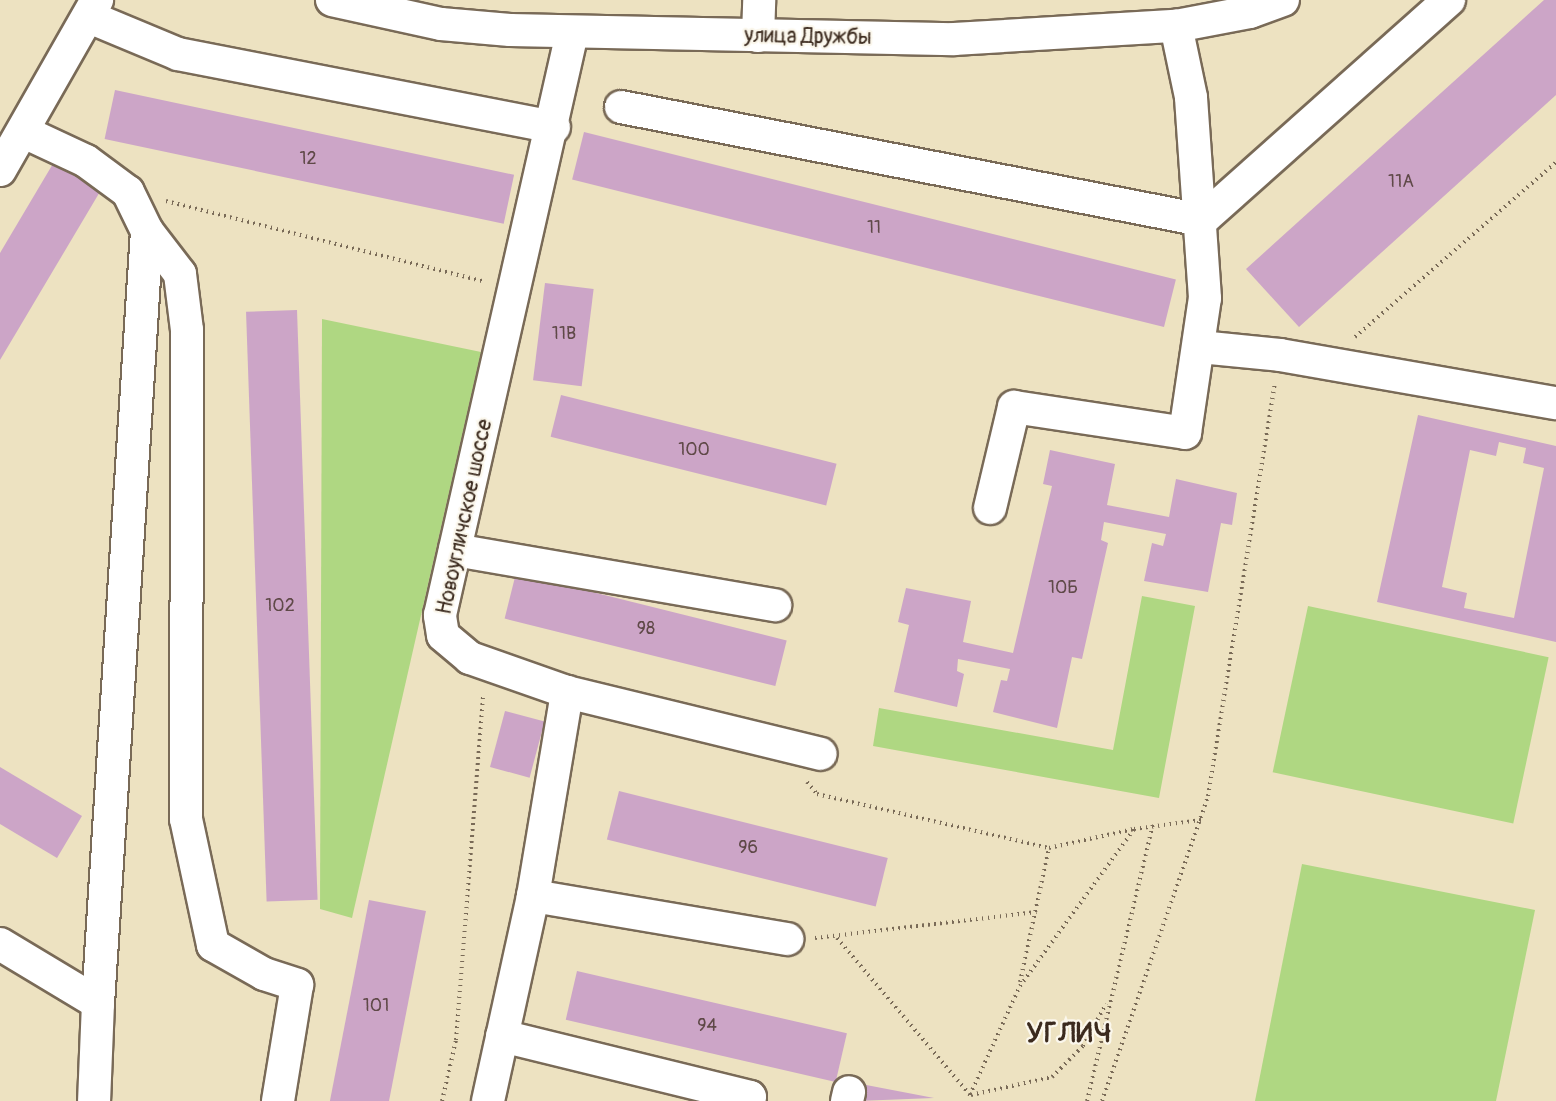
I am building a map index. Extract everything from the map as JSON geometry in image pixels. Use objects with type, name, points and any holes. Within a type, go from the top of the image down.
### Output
[{"type":"street","name":"улица Дружбы","points":[[332,0],[455,12],[572,33],[954,39],[1176,26],[1246,6],[1283,0]]},
{"type":"street","points":[[758,36],[759,0]]},
{"type":"street","points":[[1202,220],[1449,0]]},
{"type":"street","points":[[0,170],[93,9],[178,54],[554,127]]},
{"type":"street","points":[[990,508],[1014,407],[1185,433],[1200,348],[1202,220],[1191,97],[1176,26]]},
{"type":"street","name":"Новоугличское шоссе","points":[[572,33],[554,127],[440,615],[443,635],[453,647],[485,664],[567,692],[821,754]]},
{"type":"street","points":[[621,107],[1202,220]]},
{"type":"street","points":[[24,132],[86,161],[128,192],[147,231],[180,274],[187,330],[186,819],[213,945],[264,974],[297,985],[278,1101]]},
{"type":"street","points":[[94,1101],[98,1003],[147,231]]},
{"type":"street","points":[[1200,348],[1280,355],[1556,403]]},
{"type":"street","points":[[455,550],[775,605]]},
{"type":"street","points":[[494,1100],[502,1036],[533,896],[567,692]]},
{"type":"street","points":[[533,896],[787,939]]},
{"type":"street","points":[[0,944],[98,1003]]},
{"type":"street","points":[[502,1036],[750,1097],[749,1101]]},
{"type":"path","points":[[1324,363],[1556,162]]},
{"type":"path","points":[[128,192],[516,290]]},
{"type":"path","points":[[1102,1101],[1201,820],[1280,355]]},
{"type":"path","points":[[442,1101],[456,1040],[485,664]]},
{"type":"path","points":[[778,744],[817,795],[1049,848],[1153,824],[1201,820]]},
{"type":"path","points":[[1087,1101],[1153,824]]},
{"type":"path","points":[[970,1095],[1020,986],[1134,829]]},
{"type":"path","points":[[1020,986],[1049,848]]},
{"type":"path","points":[[787,939],[836,937],[1036,912]]},
{"type":"path","points":[[836,937],[970,1095]]},
{"type":"path","points":[[970,1095],[1052,1077],[1083,1046],[1110,999]]},
{"type":"green space","points":[[322,319],[481,352],[352,918],[320,909]]},
{"type":"green space","points":[[1142,596],[1195,606],[1159,798],[873,746],[879,708],[1113,750]]},
{"type":"green space","points":[[1308,606],[1549,657],[1513,823],[1273,772]]},
{"type":"green space","points":[[1302,864],[1535,910],[1496,1101],[1255,1101]]},
{"type":"building","points":[[1544,0],[1556,0],[1556,95],[1299,327],[1246,269]]},
{"type":"building","points":[[115,90],[514,175],[504,224],[105,139]]},
{"type":"building","points":[[584,132],[1176,280],[1164,327],[572,180]]},
{"type":"building","points":[[54,162],[101,190],[0,360],[0,253]]},
{"type":"building","points":[[545,283],[594,289],[582,386],[533,380]]},
{"type":"building","points":[[297,310],[318,900],[267,901],[246,312]]},
{"type":"building","points":[[561,395],[837,464],[826,505],[551,437]]},
{"type":"building","points":[[1418,415],[1556,446],[1556,642],[1377,602]],"holes":[[[1499,442],[1526,448],[1523,463],[1544,468],[1514,618],[1464,608],[1467,593],[1442,587],[1470,450],[1496,456]]]},
{"type":"building","points":[[1050,450],[1115,464],[1107,505],[1169,517],[1176,479],[1237,493],[1232,525],[1221,523],[1208,592],[1144,581],[1152,543],[1163,546],[1166,534],[1104,522],[1101,540],[1108,543],[1082,659],[1072,657],[1057,728],[993,712],[1001,680],[1007,681],[1010,669],[958,659],[957,671],[964,674],[957,707],[894,692],[909,625],[898,622],[906,588],[971,601],[963,642],[1013,653],[1052,486],[1043,484]]},
{"type":"building","points":[[516,573],[787,640],[775,686],[505,619]]},
{"type":"building","points":[[505,711],[545,722],[530,778],[490,767]]},
{"type":"building","points":[[0,767],[82,816],[57,858],[0,824]]},
{"type":"building","points":[[619,791],[888,858],[876,907],[607,840]]},
{"type":"building","points":[[369,900],[426,911],[389,1101],[330,1101]]},
{"type":"building","points":[[577,971],[847,1033],[836,1082],[566,1020]]},
{"type":"building","points":[[861,1084],[934,1098],[857,1101]]},
{"type":"district","name":"УГЛИЧ","points":[[1069,1034]]}]
